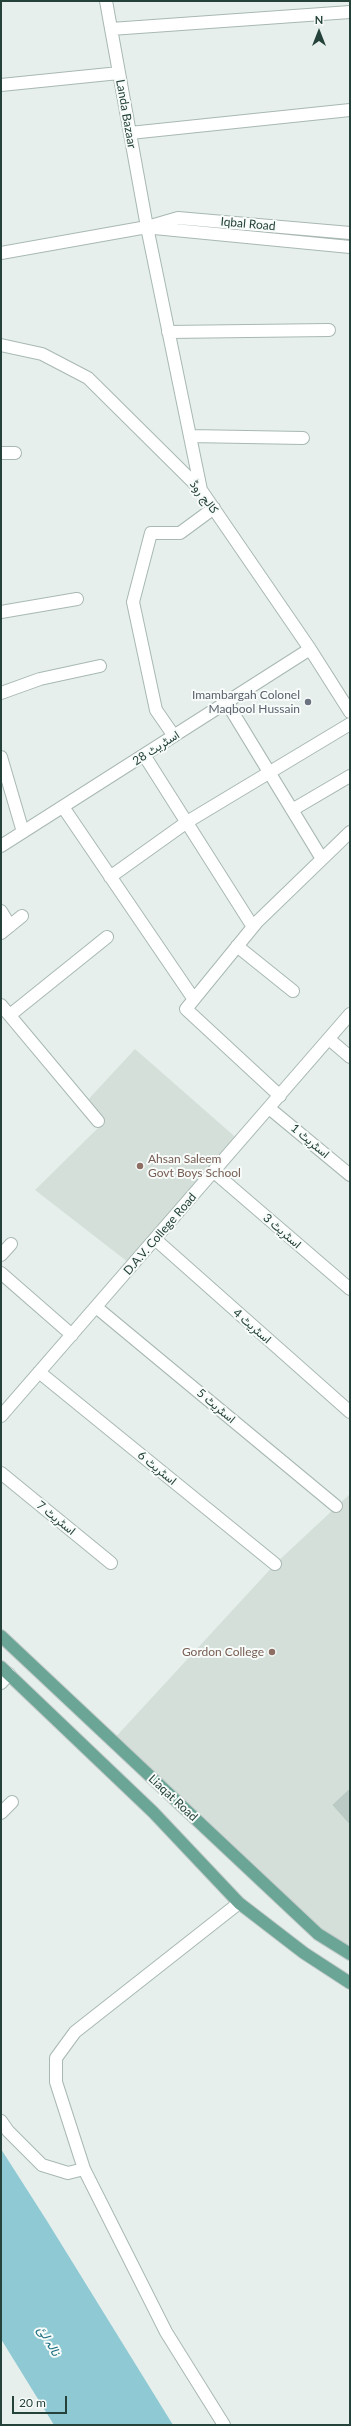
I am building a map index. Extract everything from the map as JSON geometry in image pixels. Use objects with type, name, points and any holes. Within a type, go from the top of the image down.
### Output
[{"type":"main road","name":"Liaqat Road","points":[[1,1636],[318,1934],[350,1954]]},
{"type":"main road","name":"Liaqat Road","points":[[4,1675],[153,1812],[239,1903],[304,1953],[350,1983]]},
{"type":"street","name":"Landa Bazaar","points":[[106,1],[147,227],[201,490]]},
{"type":"street","points":[[111,29],[350,12]]},
{"type":"street","points":[[1,86],[119,73]]},
{"type":"street","points":[[130,133],[350,110]]},
{"type":"street","name":"Iqbal Road","points":[[1,253],[147,227],[178,218],[350,233]]},
{"type":"street","name":"Iqbal Road","points":[[147,227],[350,247]]},
{"type":"street","points":[[168,332],[329,330]]},
{"type":"street","name":"کالج روڈ","points":[[1,345],[42,354],[88,378],[201,490],[310,649],[350,712]]},
{"type":"street","points":[[190,436],[303,438]]},
{"type":"street","points":[[1,453],[15,453]]},
{"type":"street","points":[[174,736],[156,710],[133,602],[151,533],[180,533],[214,508]]},
{"type":"street","points":[[1,612],[77,599]]},
{"type":"street","name":"اسٹریٹ 28","points":[[1,846],[310,649]]},
{"type":"street","points":[[1,693],[40,679],[100,666]]},
{"type":"street","points":[[227,703],[322,859]]},
{"type":"street","points":[[110,877],[187,822],[350,724]]},
{"type":"street","points":[[144,755],[253,927]]},
{"type":"street","points":[[1,757],[23,832]]},
{"type":"street","points":[[292,810],[350,776]]},
{"type":"street","points":[[63,807],[194,998]]},
{"type":"street","points":[[280,1096],[188,1012],[187,1005],[253,927],[350,832]]},
{"type":"street","points":[[1,911],[6,930],[22,916]]},
{"type":"street","points":[[10,1015],[107,937]]},
{"type":"street","points":[[237,946],[293,991]]},
{"type":"street","points":[[1,1005],[98,1121]]},
{"type":"street","name":"D.A.V. College Road","points":[[1,1416],[350,1014]]},
{"type":"street","points":[[329,1039],[350,1057]]},
{"type":"street","name":"اسٹریٹ 1","points":[[269,1108],[350,1175]]},
{"type":"street","name":"اسٹریٹ 3","points":[[214,1172],[350,1289]]},
{"type":"street","name":"اسٹریٹ 4","points":[[155,1240],[350,1412]]},
{"type":"street","points":[[1,1255],[11,1244]]},
{"type":"street","points":[[1,1273],[72,1335]]},
{"type":"street","name":"اسٹریٹ 5","points":[[96,1307],[336,1506]]},
{"type":"street","name":"اسٹریٹ 6","points":[[39,1372],[275,1564]]},
{"type":"street","name":"اسٹریٹ 7","points":[[1,1473],[112,1563]]},
{"type":"street","points":[[1,1813],[12,1802]]},
{"type":"street","points":[[224,2425],[166,2332],[84,2169],[56,2082],[56,2058],[76,2032],[239,1903]]},
{"type":"street","points":[[1,2121],[8,2131],[42,2165],[68,2173],[84,2169]]},
{"type":"shaded area","name":"Ahsan Saleem Govt Boys School","points":[[135,1049],[241,1142],[133,1266],[35,1190],[99,1127],[84,1104]]},
{"type":"shaded area","name":"Gordon College","points":[[350,1494],[350,1954],[318,1934],[112,1741],[275,1564]]},
{"type":"water","name":"نالہ لئ","points":[[1,2149],[173,2425],[54,2425],[1,2339]]},
{"type":"building","points":[[350,1789],[350,1824],[333,1805]]},
{"type":"place","name":"Imambargah Colonel Maqbool Hussain","points":[[308,702]]},
{"type":"place","name":"Ahsan Saleem Govt Boys School","points":[[140,1166]]},
{"type":"place","name":"Gordon College","points":[[272,1652]]}]
